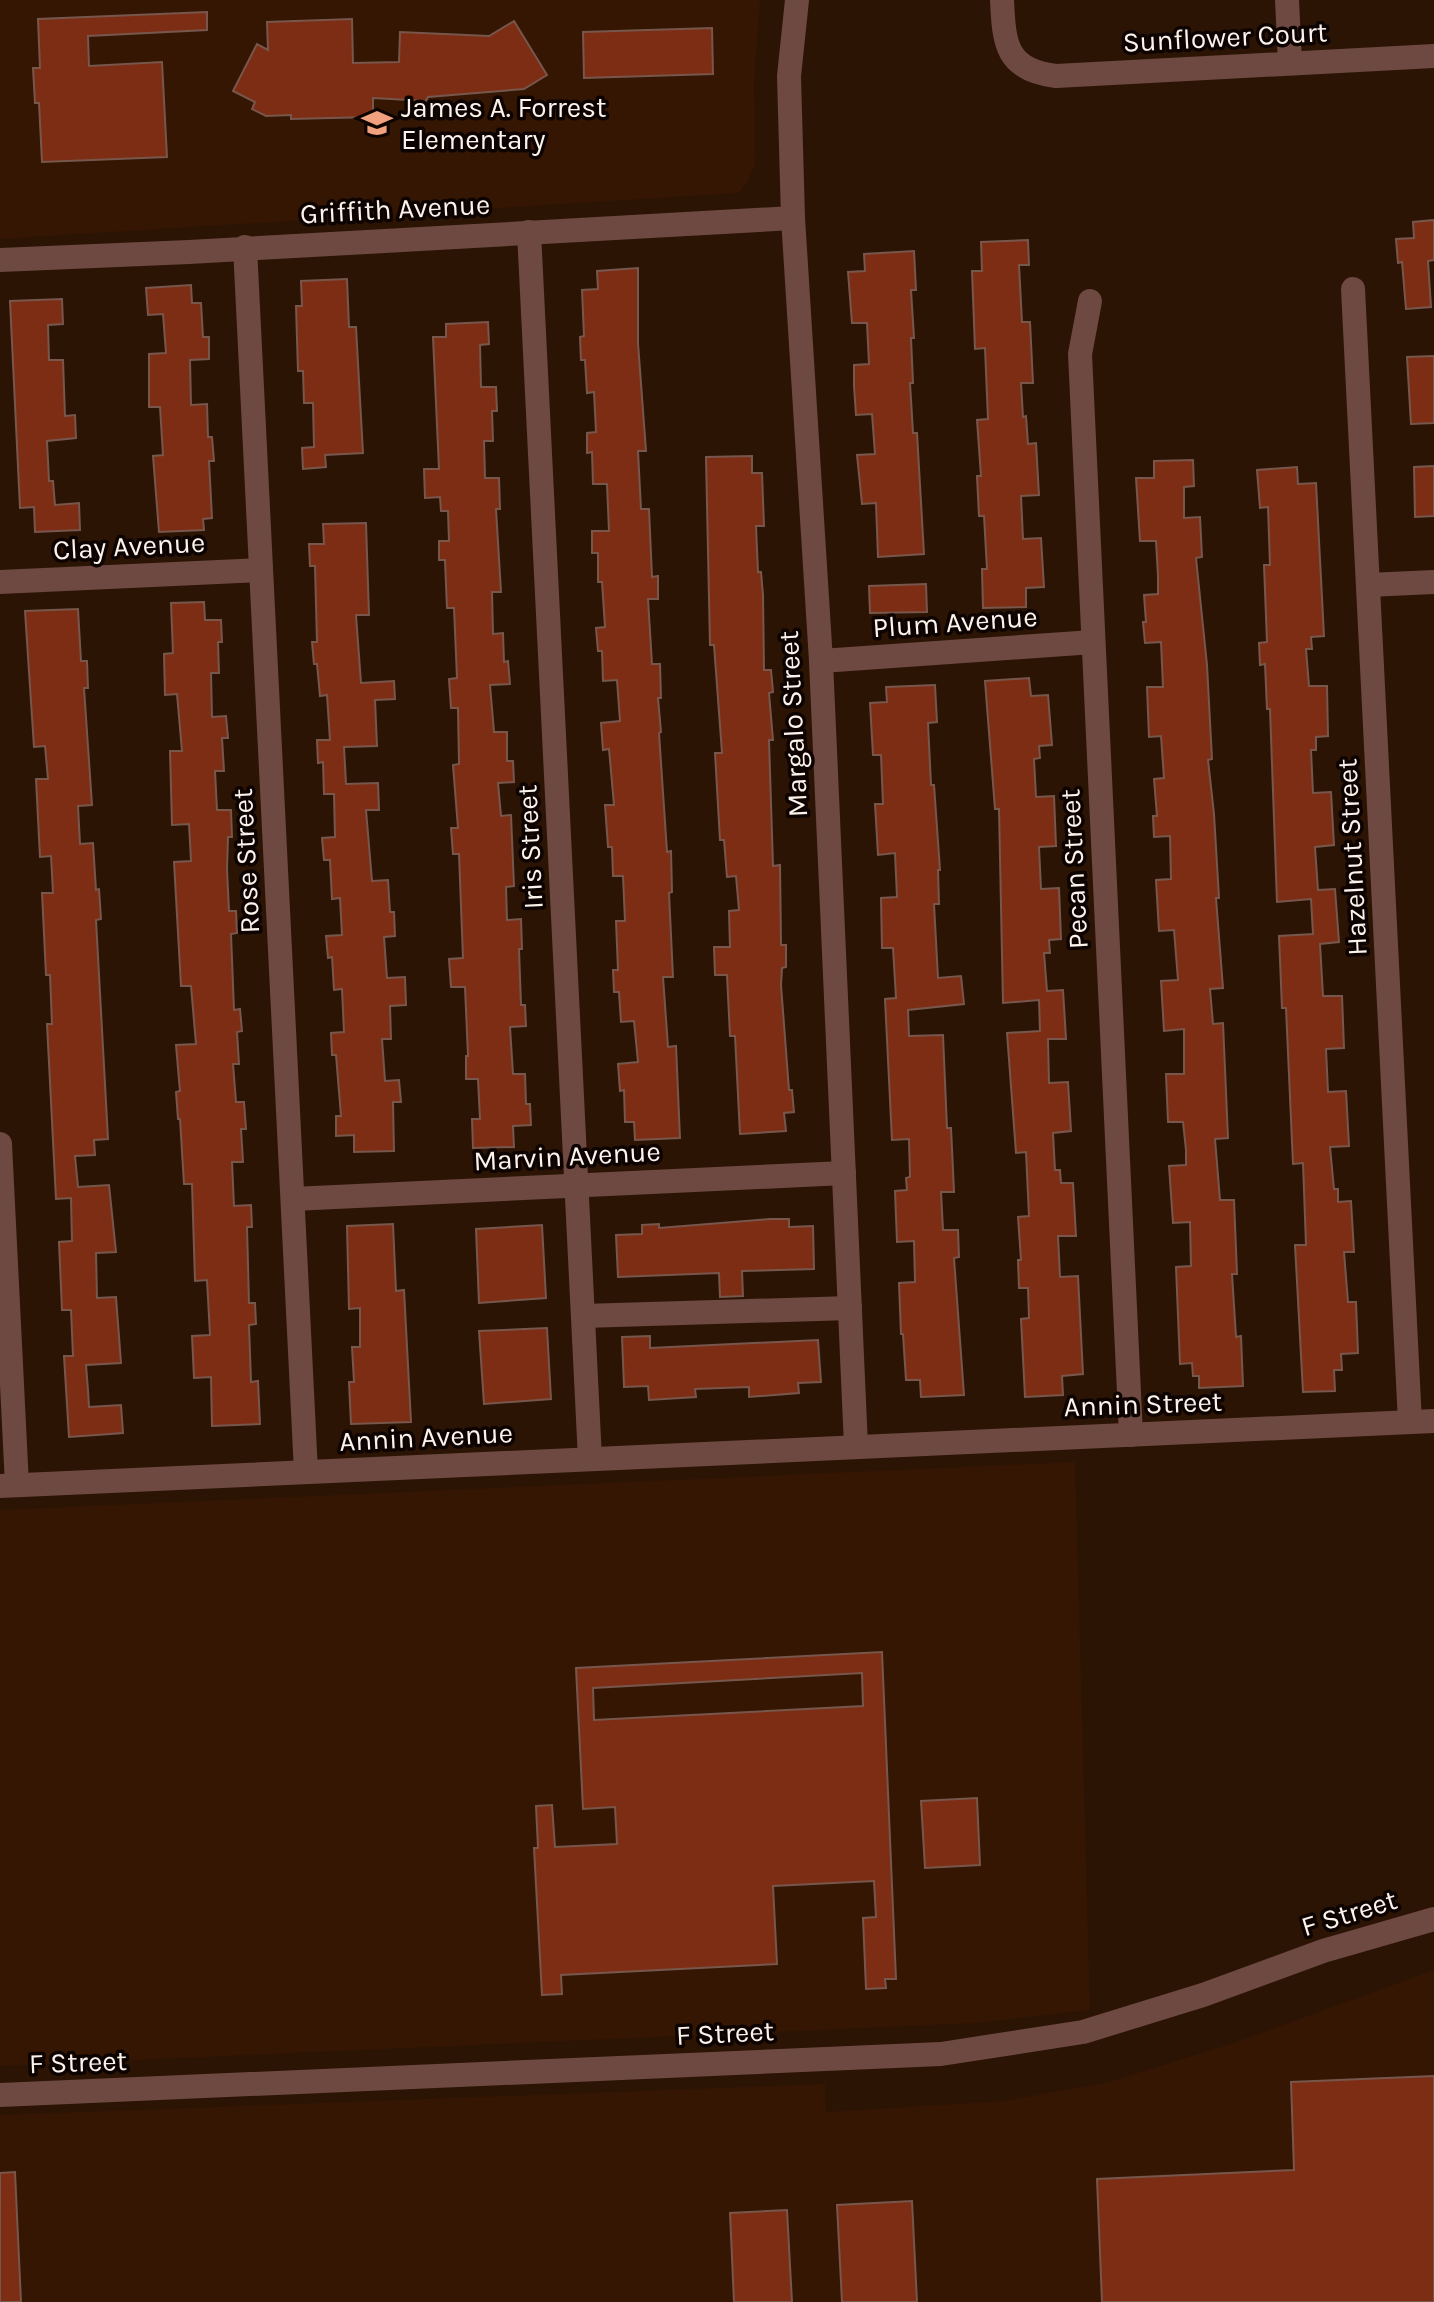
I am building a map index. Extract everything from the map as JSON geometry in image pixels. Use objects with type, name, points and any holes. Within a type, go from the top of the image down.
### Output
[{"type":"street","name":"Margalo Street","points":[[797,0],[789,76],[793,218],[821,661],[856,1446]]},
{"type":"street","name":"Sunflower Court","points":[[1002,0],[1003,33],[1009,51],[1021,65],[1037,74],[1056,76],[1434,56]]},
{"type":"street","points":[[1287,0],[1290,63]]},
{"type":"street","name":"Griffith Avenue","points":[[0,260],[793,218]]},
{"type":"street","name":"Iris Street","points":[[529,232],[590,1459]]},
{"type":"street","name":"Rose Street","points":[[245,247],[306,1472]]},
{"type":"street","name":"Hazelnut Street","points":[[1353,289],[1368,585],[1422,1422]]},
{"type":"street","name":"Pecan Street","points":[[1090,301],[1080,354],[1131,1435]]},
{"type":"street","name":"Clay Avenue","points":[[0,582],[261,570]]},
{"type":"street","points":[[1368,585],[1434,582]]},
{"type":"street","name":"Plum Avenue","points":[[821,661],[1093,642]]},
{"type":"street","points":[[0,1144],[8,1486]]},
{"type":"street","name":"Marvin Avenue","points":[[293,1199],[844,1173]]},
{"type":"street","points":[[583,1316],[850,1308]]},
{"type":"street","name":"Annin Street","points":[[856,1446],[1422,1422]]},
{"type":"street","name":"Annin Avenue","points":[[8,1486],[856,1446]]},
{"type":"street","name":"F Street","points":[[0,2095],[941,2054],[1083,2032],[1203,1995],[1323,1951],[1434,1919]]},
{"type":"shaded area","name":"James A. Forrest Elementary","points":[[0,0],[760,0],[754,82],[755,164],[748,181],[738,193],[0,239]]},
{"type":"shaded area","points":[[1075,1462],[1090,2010],[976,2023],[0,2066],[0,1510]]},
{"type":"shaded area","points":[[1434,1970],[1434,2302],[0,2302],[0,2115],[825,2084],[826,2112],[1003,2101],[1109,2082],[1234,2043]]},
{"type":"building","points":[[207,12],[207,30],[88,36],[89,66],[162,62],[167,157],[42,162],[39,103],[35,103],[33,68],[40,68],[38,19]]},
{"type":"building","points":[[352,19],[353,63],[399,62],[400,32],[489,36],[514,21],[547,75],[524,89],[428,97],[426,101],[373,98],[373,117],[291,119],[291,115],[266,116],[252,109],[255,102],[233,91],[257,44],[268,50],[267,22]]},
{"type":"building","points":[[712,28],[713,74],[584,78],[583,32]]},
{"type":"building","points":[[1434,220],[1434,260],[1428,261],[1431,307],[1406,309],[1402,262],[1398,263],[1396,239],[1414,238],[1413,222]]},
{"type":"building","points":[[1028,240],[1029,265],[1019,265],[1022,322],[1030,322],[1033,383],[1021,383],[1028,444],[1036,443],[1039,495],[1021,496],[1023,539],[1041,538],[1044,587],[1026,588],[1026,607],[983,608],[982,569],[987,569],[984,516],[979,516],[977,476],[981,476],[977,420],[988,419],[985,348],[975,349],[972,271],[982,271],[981,242]]},
{"type":"building","points":[[914,251],[916,290],[911,290],[914,338],[911,338],[913,383],[910,383],[913,433],[917,433],[924,554],[878,557],[876,503],[862,504],[857,455],[875,454],[872,414],[856,415],[854,386],[854,365],[869,364],[867,323],[852,323],[848,272],[865,271],[864,254]]},
{"type":"building","points":[[638,268],[638,343],[646,451],[638,451],[641,509],[649,509],[652,577],[658,576],[658,599],[648,599],[652,664],[660,664],[659,733],[667,852],[671,851],[672,892],[669,893],[673,977],[663,977],[668,1047],[676,1046],[680,1138],[635,1140],[634,1122],[625,1122],[624,1090],[620,1091],[618,1064],[638,1062],[634,1021],[621,1022],[619,992],[614,992],[613,970],[618,970],[616,921],[625,921],[623,876],[613,876],[612,847],[608,847],[605,805],[614,805],[609,749],[603,750],[601,723],[620,721],[617,680],[603,681],[602,651],[598,651],[596,628],[605,627],[602,582],[598,582],[598,553],[592,553],[592,531],[609,531],[607,484],[593,484],[592,452],[587,453],[587,433],[596,432],[594,392],[587,393],[580,337],[584,336],[582,290],[598,289],[597,271]]},
{"type":"building","points":[[347,279],[349,327],[356,327],[363,453],[325,455],[326,467],[303,469],[302,448],[314,447],[313,403],[304,403],[303,371],[298,371],[296,306],[302,306],[301,281]]},
{"type":"building","points":[[191,285],[192,303],[201,303],[203,337],[209,337],[209,359],[190,360],[191,405],[207,404],[208,437],[212,437],[214,461],[209,461],[212,518],[203,519],[204,530],[159,532],[153,456],[163,455],[160,407],[149,407],[149,354],[166,353],[163,314],[148,315],[146,288]]},
{"type":"building","points":[[62,299],[63,324],[48,325],[49,360],[63,360],[65,416],[75,415],[76,438],[47,441],[49,481],[53,481],[55,505],[79,503],[80,530],[35,532],[34,507],[20,508],[10,301]]},
{"type":"building","points":[[488,322],[489,344],[480,345],[481,387],[496,387],[497,411],[492,411],[493,441],[484,441],[485,478],[499,478],[500,509],[496,509],[501,592],[492,592],[493,634],[503,633],[504,662],[508,661],[510,684],[490,685],[494,732],[507,732],[507,761],[513,761],[514,782],[498,783],[501,816],[511,815],[514,886],[506,887],[507,920],[521,919],[521,1005],[525,1005],[526,1026],[510,1027],[513,1074],[525,1074],[526,1104],[530,1104],[531,1125],[513,1126],[514,1147],[473,1148],[472,1119],[480,1119],[478,1079],[466,1079],[465,987],[451,987],[449,959],[463,958],[459,854],[453,854],[451,828],[458,828],[453,765],[459,764],[458,708],[451,708],[449,679],[457,678],[454,608],[447,608],[445,560],[439,560],[439,541],[449,541],[448,511],[441,511],[440,497],[425,498],[424,469],[439,469],[433,337],[446,337],[446,324]]},
{"type":"building","points":[[1434,356],[1434,423],[1411,424],[1407,357]]},
{"type":"building","points":[[752,456],[752,473],[762,473],[764,526],[756,526],[758,572],[761,572],[763,595],[764,670],[771,670],[773,692],[769,693],[773,740],[769,740],[773,866],[780,865],[781,945],[786,945],[786,967],[782,968],[781,985],[789,1090],[792,1090],[794,1112],[784,1113],[786,1131],[740,1134],[735,1036],[730,1036],[727,975],[715,975],[714,947],[730,947],[729,911],[739,910],[736,876],[727,877],[724,840],[720,840],[715,753],[722,753],[714,645],[710,645],[706,457]]},
{"type":"building","points":[[1193,460],[1194,486],[1184,487],[1184,518],[1200,517],[1202,557],[1196,558],[1207,665],[1212,759],[1208,760],[1214,814],[1223,988],[1210,989],[1213,1024],[1223,1023],[1228,1138],[1215,1139],[1220,1200],[1234,1200],[1237,1274],[1232,1274],[1236,1337],[1241,1336],[1243,1386],[1199,1388],[1199,1376],[1193,1376],[1192,1363],[1180,1364],[1176,1267],[1191,1266],[1190,1222],[1173,1223],[1169,1166],[1186,1165],[1186,1150],[1183,1122],[1168,1122],[1166,1074],[1184,1074],[1184,1029],[1164,1031],[1161,981],[1178,980],[1174,930],[1159,931],[1156,880],[1171,879],[1170,836],[1154,837],[1153,816],[1157,816],[1154,779],[1164,778],[1161,736],[1149,737],[1147,687],[1163,687],[1161,642],[1145,643],[1143,622],[1146,622],[1144,595],[1158,594],[1158,576],[1156,541],[1140,541],[1136,478],[1154,478],[1154,461]]},
{"type":"building","points":[[1434,466],[1434,516],[1415,517],[1414,467]]},
{"type":"building","points":[[1297,467],[1298,484],[1316,483],[1324,636],[1311,637],[1312,649],[1306,649],[1309,686],[1327,686],[1328,736],[1316,737],[1316,750],[1311,750],[1313,793],[1331,792],[1334,845],[1315,847],[1318,890],[1335,889],[1339,942],[1320,944],[1323,996],[1342,996],[1344,1048],[1326,1049],[1328,1092],[1346,1091],[1349,1146],[1330,1147],[1338,1202],[1351,1201],[1354,1252],[1344,1252],[1348,1302],[1356,1302],[1358,1353],[1341,1354],[1342,1370],[1334,1370],[1335,1391],[1303,1392],[1295,1245],[1306,1245],[1303,1163],[1293,1164],[1286,1008],[1282,1008],[1279,936],[1313,934],[1311,899],[1277,902],[1270,709],[1267,709],[1265,664],[1260,665],[1259,643],[1267,642],[1264,565],[1270,565],[1268,507],[1260,508],[1257,470]]},
{"type":"building","points":[[366,523],[369,615],[356,615],[361,683],[394,681],[395,699],[375,700],[377,746],[344,747],[346,784],[378,783],[379,810],[366,810],[372,881],[388,880],[395,936],[384,937],[387,978],[405,977],[406,1005],[390,1006],[391,1039],[382,1039],[385,1081],[399,1080],[401,1102],[393,1102],[394,1151],[354,1152],[354,1135],[336,1136],[336,1116],[341,1116],[331,1033],[344,1032],[342,989],[334,990],[332,957],[328,958],[326,936],[342,935],[340,898],[332,899],[330,860],[324,860],[322,838],[335,837],[334,794],[324,794],[323,762],[318,763],[317,740],[330,740],[327,695],[320,696],[317,664],[314,664],[312,642],[317,642],[315,566],[310,566],[309,544],[324,544],[323,524]]},
{"type":"building","points":[[926,584],[927,612],[870,613],[869,586]]},
{"type":"building","points":[[204,602],[205,620],[221,620],[219,673],[211,673],[212,717],[226,716],[228,738],[222,738],[224,771],[215,771],[217,810],[231,810],[232,837],[228,837],[227,869],[229,911],[236,911],[237,933],[231,934],[234,1010],[240,1009],[242,1031],[237,1032],[239,1064],[233,1064],[236,1102],[244,1102],[246,1129],[241,1129],[243,1162],[232,1162],[234,1206],[251,1205],[252,1227],[247,1227],[249,1303],[255,1303],[256,1324],[249,1325],[251,1382],[258,1381],[260,1424],[212,1426],[211,1377],[194,1378],[192,1336],[210,1335],[207,1280],[195,1281],[192,1184],[184,1184],[176,1092],[180,1091],[176,1045],[196,1044],[191,986],[181,986],[174,862],[191,861],[189,824],[172,825],[170,751],[182,751],[177,694],[165,695],[164,654],[173,653],[171,603]]},
{"type":"building","points":[[78,609],[81,661],[87,661],[88,688],[84,688],[92,805],[78,806],[80,844],[93,843],[96,890],[99,889],[101,919],[96,920],[108,1139],[94,1140],[95,1155],[75,1156],[78,1187],[109,1185],[116,1252],[96,1253],[97,1298],[116,1297],[121,1363],[86,1365],[89,1407],[121,1405],[123,1433],[69,1437],[64,1356],[73,1356],[71,1310],[62,1310],[59,1242],[72,1241],[71,1198],[56,1199],[47,1024],[52,1024],[50,975],[46,975],[42,893],[53,893],[51,856],[40,857],[36,779],[48,779],[45,746],[34,747],[25,611]]},
{"type":"building","points":[[1029,678],[1031,696],[1048,695],[1052,745],[1039,746],[1040,758],[1034,759],[1036,797],[1054,796],[1056,846],[1039,847],[1041,889],[1059,888],[1061,939],[1049,940],[1050,953],[1044,953],[1047,991],[1063,990],[1066,1039],[1048,1039],[1049,1083],[1068,1082],[1071,1131],[1053,1133],[1055,1170],[1060,1170],[1061,1183],[1073,1183],[1076,1236],[1058,1236],[1060,1277],[1078,1276],[1083,1374],[1062,1376],[1063,1395],[1025,1397],[1021,1319],[1029,1318],[1028,1288],[1019,1288],[1018,1217],[1029,1216],[1026,1152],[1016,1153],[1007,1033],[1040,1031],[1039,1000],[1003,1003],[999,809],[995,809],[985,681]]},
{"type":"building","points":[[935,685],[937,722],[928,723],[940,870],[939,904],[934,904],[938,978],[961,976],[964,1004],[908,1010],[909,1036],[943,1035],[947,1128],[951,1128],[954,1192],[941,1192],[943,1230],[958,1230],[959,1257],[954,1258],[964,1395],[921,1397],[920,1380],[906,1380],[901,1334],[899,1283],[915,1282],[914,1241],[897,1242],[895,1191],[907,1190],[906,1178],[910,1177],[909,1139],[892,1140],[885,999],[896,998],[893,948],[882,948],[881,898],[897,897],[895,853],[878,855],[875,804],[883,804],[881,755],[873,755],[870,703],[887,702],[886,687]]},
{"type":"building","points":[[789,1219],[789,1227],[813,1226],[814,1269],[742,1271],[743,1296],[720,1297],[719,1273],[618,1277],[616,1235],[642,1234],[642,1225],[659,1224],[659,1228]]},
{"type":"building","points":[[393,1224],[396,1291],[404,1290],[411,1422],[351,1424],[349,1382],[354,1382],[352,1347],[360,1347],[360,1308],[349,1309],[347,1226]]},
{"type":"building","points":[[542,1225],[546,1298],[479,1303],[476,1229]]},
{"type":"building","points":[[547,1328],[551,1399],[484,1404],[479,1331]]},
{"type":"building","points":[[650,1336],[650,1348],[818,1340],[821,1382],[798,1383],[799,1393],[749,1397],[749,1387],[695,1389],[696,1397],[649,1400],[648,1386],[624,1387],[622,1337]]},
{"type":"building","points":[[882,1652],[896,1979],[885,1979],[886,1988],[866,1989],[863,1918],[876,1917],[874,1881],[773,1886],[777,1964],[561,1975],[562,1994],[542,1995],[534,1848],[538,1848],[536,1806],[552,1805],[555,1847],[617,1844],[615,1807],[583,1809],[576,1668]],"holes":[[[862,1673],[863,1706],[594,1720],[593,1688]]]},
{"type":"building","points":[[977,1798],[980,1865],[925,1868],[921,1801]]},
{"type":"building","points":[[1434,2076],[1434,2302],[1102,2302],[1097,2179],[1294,2170],[1291,2082]]},
{"type":"building","points":[[15,2172],[21,2302],[0,2302],[0,2173]]},
{"type":"building","points":[[912,2201],[917,2302],[842,2302],[837,2205]]},
{"type":"building","points":[[787,2210],[792,2302],[734,2302],[730,2213]]},
{"type":"place","name":"James A. Forrest Elementary","points":[[377,123]]}]
